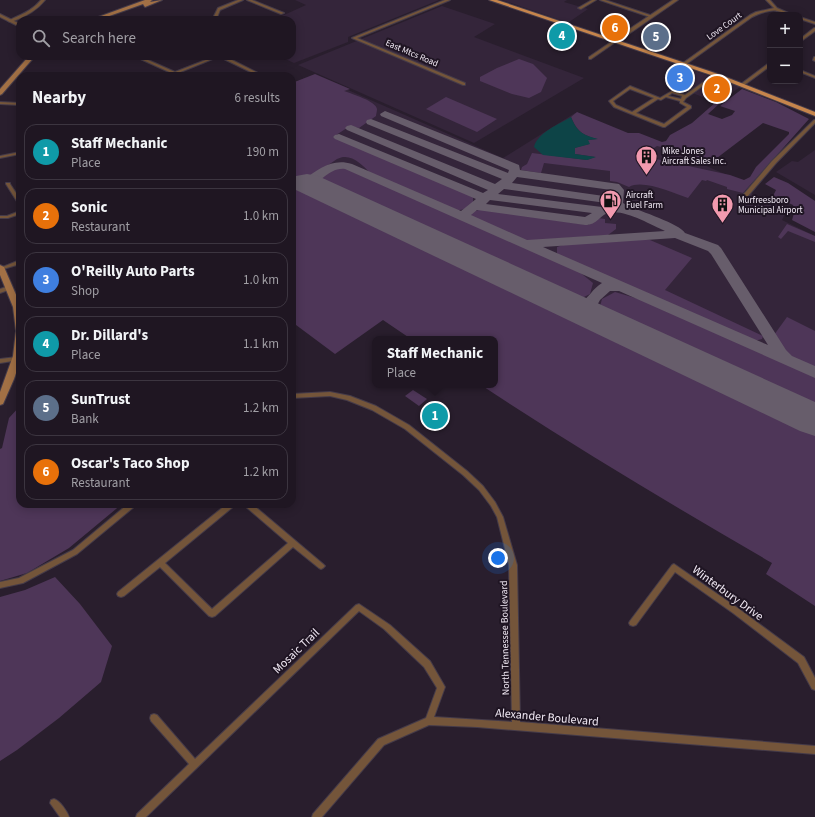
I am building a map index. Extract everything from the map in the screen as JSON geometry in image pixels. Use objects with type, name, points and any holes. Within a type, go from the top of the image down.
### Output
[{"type":"main road","points":[[104,16],[147,1],[160,0]]},
{"type":"main road","points":[[492,0],[716,75],[815,114]]},
{"type":"main road","points":[[111,16],[147,1]]},
{"type":"main road","points":[[0,85],[22,60]]},
{"type":"main road","points":[[18,72],[29,60]]},
{"type":"main road","points":[[0,93],[16,74]]},
{"type":"main road","points":[[0,268],[16,301]]},
{"type":"main road","points":[[0,402],[10,382],[16,362]]},
{"type":"street","points":[[24,16],[38,7],[43,0]]},
{"type":"street","points":[[216,16],[219,9],[241,0]]},
{"type":"street","points":[[249,0],[282,13]]},
{"type":"street","name":"East Mtcs Road","points":[[448,0],[354,38],[464,84]]},
{"type":"street","points":[[580,8],[594,0]]},
{"type":"street","points":[[602,0],[651,16]]},
{"type":"street","points":[[590,58],[676,0]]},
{"type":"street","points":[[768,0],[776,9],[784,12]]},
{"type":"street","name":"Love Court","points":[[684,64],[750,16],[757,12],[776,9]]},
{"type":"street","points":[[0,15],[16,24]]},
{"type":"street","points":[[10,21],[16,19]]},
{"type":"street","points":[[803,19],[815,23]]},
{"type":"street","points":[[803,39],[815,29]]},
{"type":"street","points":[[147,60],[173,72]]},
{"type":"street","points":[[178,72],[208,60]]},
{"type":"street","points":[[229,60],[254,72]]},
{"type":"street","points":[[742,85],[767,66]]},
{"type":"street","points":[[803,73],[815,77]]},
{"type":"street","points":[[681,100],[716,75]]},
{"type":"street","points":[[657,98],[630,87],[611,101],[615,106],[664,126],[690,107],[681,100],[665,96]]},
{"type":"street","points":[[633,113],[657,98],[661,98],[672,92],[686,96]]},
{"type":"street","points":[[0,103],[16,104]]},
{"type":"street","points":[[740,202],[774,162],[815,120]]},
{"type":"street","points":[[0,157],[16,154]]},
{"type":"street","points":[[8,184],[16,197]]},
{"type":"street","points":[[0,217],[8,217],[16,214]]},
{"type":"street","points":[[0,268],[16,263]]},
{"type":"street","points":[[0,291],[9,288]]},
{"type":"street","points":[[0,361],[16,359]]},
{"type":"street","name":"North Tennessee Boulevard","points":[[296,396],[330,394],[348,398],[374,408],[407,427],[465,473],[481,488],[493,504],[500,516],[512,564],[516,726]]},
{"type":"street","points":[[0,585],[20,581],[75,552],[128,508]]},
{"type":"street","points":[[121,594],[227,508]]},
{"type":"street","points":[[252,508],[321,566]]},
{"type":"street","points":[[160,563],[212,614],[292,543]]},
{"type":"street","name":"Winterbury Drive","points":[[633,623],[674,567],[801,660],[815,686]]},
{"type":"street","name":"Mosaic Trail","points":[[140,817],[359,607],[387,627],[426,664],[441,687],[429,721]]},
{"type":"street","points":[[154,718],[194,764]]},
{"type":"street","name":"Alexander Boulevard","points":[[316,817],[380,742],[429,721],[516,726],[815,750]]},
{"type":"street","points":[[54,803],[64,817]]},
{"type":"shaded area","points":[[295,0],[439,0],[348,37],[348,42],[294,63],[288,60],[296,60],[296,16],[282,16],[306,5]]},
{"type":"shaded area","points":[[502,0],[567,0],[564,2],[588,9],[569,22],[566,22]]},
{"type":"shaded area","points":[[442,6],[495,24],[474,37],[584,78],[474,143],[298,65]]},
{"type":"shaded area","points":[[519,59],[533,64],[547,78],[541,92],[529,98],[512,94],[480,81],[480,77]]},
{"type":"shaded area","points":[[681,66],[740,87],[720,101],[715,102],[685,90],[689,88],[663,78]]},
{"type":"shaded area","points":[[315,74],[350,89],[344,91],[373,103],[377,109],[376,116],[359,128],[350,126],[333,137],[473,197],[473,204],[462,210],[451,209],[370,173],[355,160],[347,157],[337,159],[296,187],[296,81]]},
{"type":"shaded area","name":"Murfreesboro Municipal Airport","points":[[316,76],[503,158],[575,113],[663,147],[743,182],[738,188],[788,208],[782,220],[815,236],[815,495],[296,236],[296,84]]},
{"type":"shaded area","points":[[742,89],[776,102],[809,119],[743,193],[727,189],[727,187],[707,180],[702,180],[688,198],[650,186],[635,185],[629,187],[610,181],[610,171],[544,163],[541,173],[521,170],[522,167],[527,164],[532,153],[587,160],[595,157],[575,154],[574,148],[589,144],[588,140],[597,139],[587,136],[575,126],[571,117],[577,112],[628,133],[639,133],[662,142],[666,141],[670,135],[692,123],[716,102],[720,103],[708,114],[722,119],[732,115],[735,111],[720,106]],"holes":[[[763,123],[789,132],[789,134],[756,167],[750,177],[744,180],[730,175],[647,157],[651,150],[657,146],[670,149],[709,164]]]},
{"type":"shaded area","points":[[446,97],[497,119],[477,132],[426,109]]},
{"type":"shaded area","points":[[571,117],[581,132],[598,139],[588,140],[590,144],[575,148],[575,154],[596,157],[587,160],[543,155],[534,147],[539,137]]},
{"type":"shaded area","points":[[815,150],[815,195],[776,172],[792,161],[798,162]]},
{"type":"shaded area","points":[[345,167],[577,270],[593,283],[590,294],[578,300],[321,182],[321,177],[332,169]]},
{"type":"shaded area","points":[[774,177],[788,183],[815,201],[815,232],[792,220],[795,210],[793,205],[773,196],[776,190],[765,184]]},
{"type":"shaded area","points":[[296,187],[815,431],[815,606],[766,574],[772,563],[625,476],[486,388],[498,388],[498,336],[407,336],[383,320],[335,354],[296,325]]},
{"type":"shaded area","points":[[482,209],[588,225],[598,218],[605,219],[605,223],[616,224],[616,229],[608,235],[526,241],[474,219],[471,215],[472,212]]},
{"type":"shaded area","points":[[787,224],[815,236],[815,242],[788,231],[781,239],[778,237]]},
{"type":"shaded area","points":[[616,240],[650,240],[692,258],[665,290],[763,336],[762,339],[754,341],[561,257],[557,253],[557,247],[563,245]]},
{"type":"shaded area","points":[[615,292],[649,302],[815,376],[815,410],[599,310],[602,299]]},
{"type":"shaded area","points":[[787,317],[815,331],[815,368],[789,356],[774,335]]},
{"type":"shaded area","points":[[413,390],[427,399],[419,406],[405,396]]},
{"type":"shaded area","points":[[16,410],[16,508],[117,508],[69,548],[27,573],[0,581],[0,449],[2,448],[9,418]]},
{"type":"shaded area","points":[[55,577],[80,604],[112,646],[101,682],[59,718],[0,761],[0,597],[25,590]]},
{"type":"taxiway","points":[[385,114],[515,168],[514,173]]},
{"type":"taxiway","points":[[371,122],[510,178]]},
{"type":"taxiway","points":[[351,128],[496,189]]},
{"type":"taxiway","points":[[339,137],[484,198]]},
{"type":"taxiway","points":[[307,183],[331,167],[337,165],[348,166],[815,372]]},
{"type":"taxiway","points":[[510,178],[514,173]]},
{"type":"taxiway","points":[[514,173],[615,187],[618,190],[617,204]]},
{"type":"taxiway","points":[[502,185],[510,178]]},
{"type":"taxiway","points":[[488,196],[502,185]]},
{"type":"taxiway","points":[[502,185],[609,200],[617,204]]},
{"type":"taxiway","points":[[462,216],[488,196]]},
{"type":"taxiway","points":[[488,196],[603,211]]},
{"type":"taxiway","points":[[617,204],[624,209]]},
{"type":"taxiway","points":[[475,206],[585,221],[590,221],[603,211]]},
{"type":"taxiway","points":[[603,211],[608,209],[624,209]]},
{"type":"taxiway","points":[[624,209],[679,233]]},
{"type":"taxiway","points":[[528,244],[676,234],[713,248],[781,354],[786,358]]},
{"type":"taxiway","points":[[599,319],[588,311],[592,300],[605,287],[622,287]]},
{"type":"taxiway","points":[[571,306],[581,307],[589,304]]},
{"type":"runway","points":[[307,183],[815,420]]},
{"type":"place","name":"Oscar's Taco Shop","points":[[615,28]]},
{"type":"place","name":"Dr. Dillard's","points":[[562,36]]},
{"type":"place","name":"SunTrust","points":[[656,37]]},
{"type":"place","name":"O'Reilly Auto Parts","points":[[680,78]]},
{"type":"place","name":"Sonic","points":[[717,89]]},
{"type":"place","name":"Mike Jones Aircraft Sales Inc.","points":[[646,176]]},
{"type":"place","name":"Aircraft Fuel Farm","points":[[610,220]]},
{"type":"place","name":"Murfreesboro Municipal Airport","points":[[723,224]]},
{"type":"place","name":"Staff Mechanic","points":[[435,416]]}]
